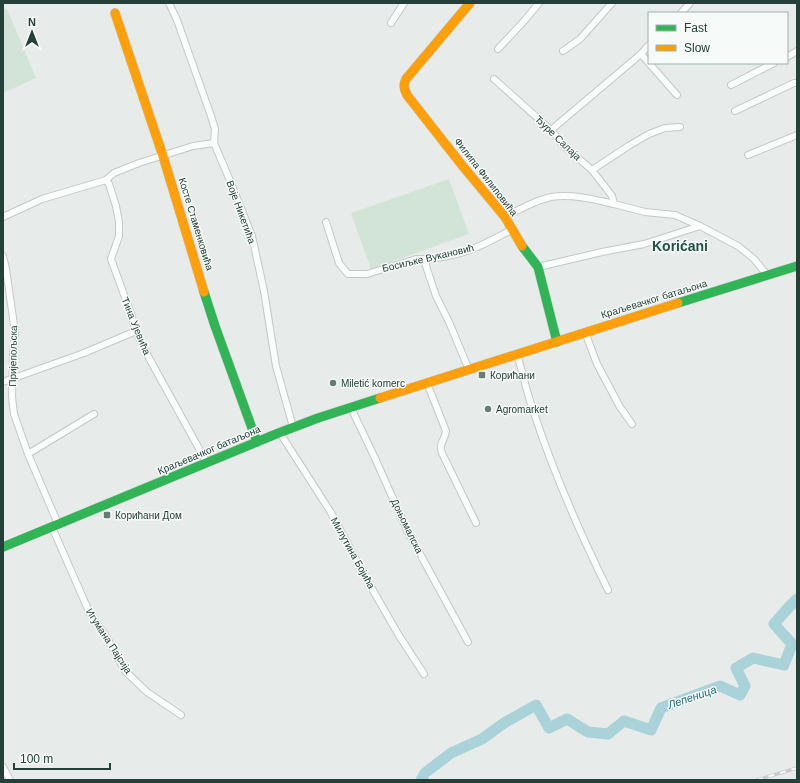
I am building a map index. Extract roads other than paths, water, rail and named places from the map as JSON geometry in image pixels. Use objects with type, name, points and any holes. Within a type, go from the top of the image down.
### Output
[{"type":"street","name":"Воје Никетића","points":[[169,3],[177,20],[211,116],[215,129],[214,143],[252,236],[264,291],[276,366],[293,428]]},
{"type":"street","points":[[391,23],[404,3]]},
{"type":"street","name":"Филипа Филиповића","points":[[470,3],[406,79],[404,88],[407,95],[461,164],[505,217],[513,228],[520,244],[538,267],[557,342]]},
{"type":"street","points":[[498,49],[539,3]]},
{"type":"street","points":[[563,51],[580,39],[612,3]]},
{"type":"street","points":[[682,12],[690,3]]},
{"type":"street","name":"Косте Стаменковића","points":[[114,13],[164,156],[215,326],[257,442]]},
{"type":"street","points":[[551,130],[641,54],[648,46]]},
{"type":"street","points":[[788,56],[797,51]]},
{"type":"street","points":[[641,54],[648,62]]},
{"type":"street","points":[[650,64],[677,95]]},
{"type":"street","points":[[731,85],[772,64]]},
{"type":"street","name":"Ђуре Салаја","points":[[494,79],[551,130],[565,147],[592,170],[612,196],[614,204]]},
{"type":"street","points":[[735,111],[797,82]]},
{"type":"street","points":[[592,170],[649,134],[664,128],[680,127]]},
{"type":"street","points":[[748,155],[797,135]]},
{"type":"street","points":[[3,217],[42,198],[106,180],[114,173],[139,163],[193,146],[214,143]]},
{"type":"street","name":"Тина Ујевића","points":[[106,180],[109,184],[116,206],[119,222],[119,236],[111,258],[136,331],[206,463]]},
{"type":"street","points":[[505,217],[526,206],[550,197],[565,196],[587,198],[645,212],[675,215],[738,246],[754,260],[767,275]]},
{"type":"street","name":"Босиљке Вукановић","points":[[326,222],[339,263],[348,274],[367,274],[416,259],[424,260],[457,254],[475,248],[513,228]]},
{"type":"street","points":[[538,267],[644,244],[700,226]]},
{"type":"street","name":"Пријепољска","points":[[3,256],[15,332],[12,396],[14,414],[55,525]]},
{"type":"street","points":[[424,260],[436,296],[449,322],[469,370]]},
{"type":"street","name":"Краљевачког батаљона","points":[[3,545],[318,418],[585,332],[797,266]]},
{"type":"street","points":[[3,382],[84,353],[136,331]]},
{"type":"street","points":[[585,332],[597,364],[620,407],[632,424]]},
{"type":"street","points":[[517,354],[534,412],[559,481],[587,547],[608,590]]},
{"type":"street","points":[[427,383],[446,431],[445,438],[440,449],[476,523]]},
{"type":"street","name":"Доњомалска","points":[[351,408],[407,530],[468,642]]},
{"type":"street","points":[[28,454],[94,414]]},
{"type":"street","name":"Милутина Бојића","points":[[280,433],[330,511],[394,627],[424,674]]},
{"type":"street","name":"Игумана Пајсија","points":[[55,525],[90,614],[106,636],[125,671],[147,692],[181,715]]},
{"type":"street","points":[[3,767],[10,780]]},
{"type":"waterway","name":"Лепеница","points":[[421,780],[425,773],[451,753],[482,739],[504,723],[536,705],[549,728],[567,719],[588,732],[608,734],[624,721],[651,730],[661,708],[720,686],[740,695],[745,686],[736,668],[753,658],[784,665],[792,644],[774,624],[797,599]]},
{"type":"railway","points":[[757,780],[797,768]]},
{"type":"place","name":"Корићани","points":[[482,375]]},
{"type":"place","name":"Miletić komerc","points":[[333,383]]},
{"type":"place","name":"Agromarket","points":[[488,409]]},
{"type":"place","name":"Корићани Дом","points":[[107,515]]},
{"type":"district","name":"Korićani","points":[[680,246]]}]
